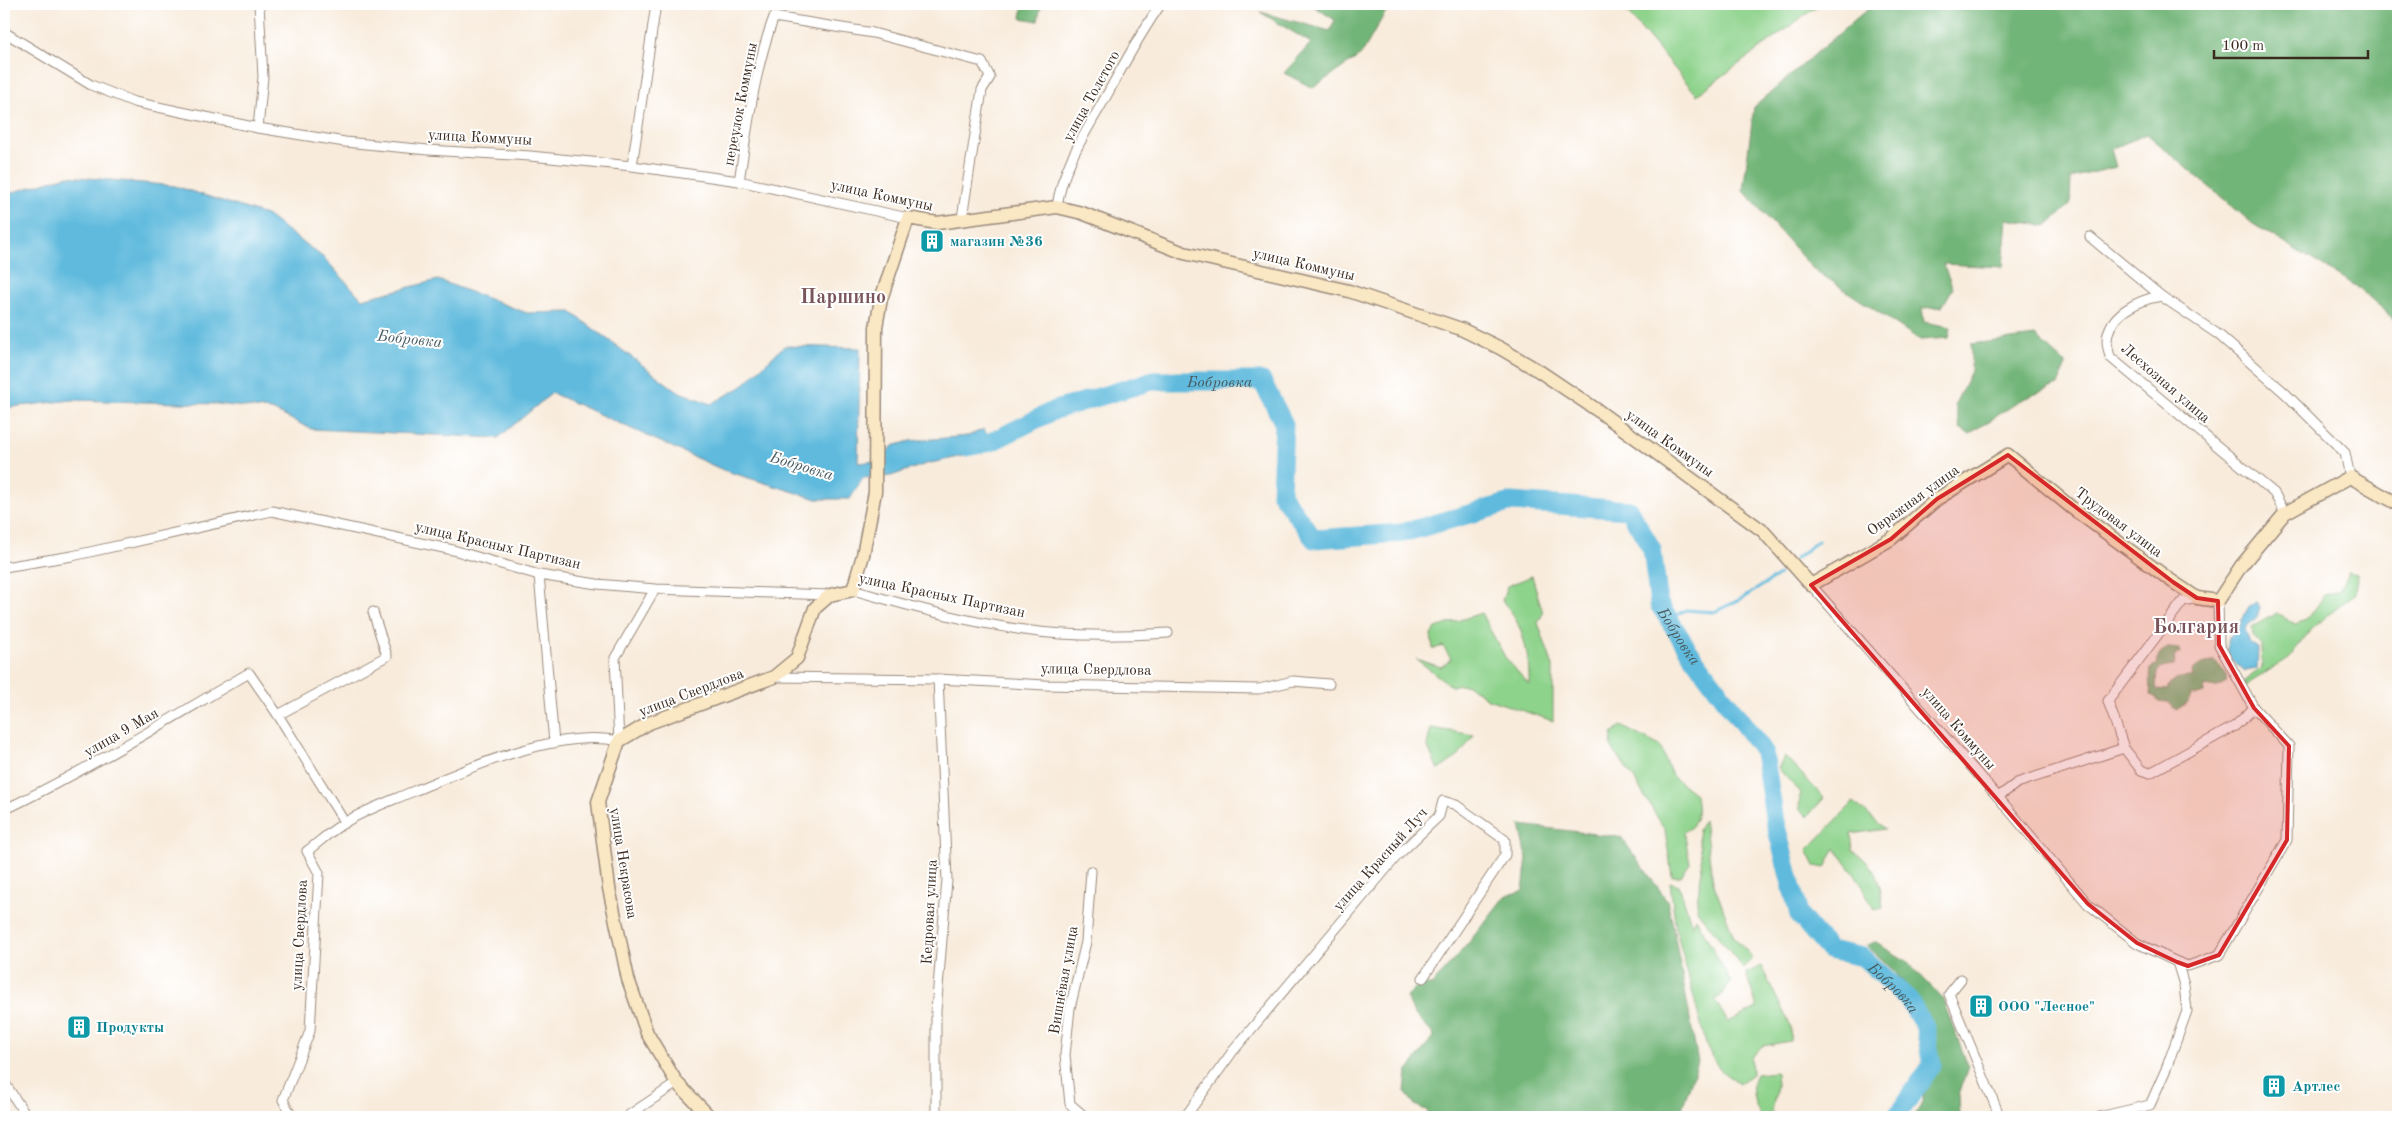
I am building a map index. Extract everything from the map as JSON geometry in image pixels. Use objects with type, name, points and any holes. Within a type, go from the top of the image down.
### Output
[{"type":"street","points":[[258,128],[263,77],[259,4]]},
{"type":"street","points":[[632,166],[656,4]]},
{"type":"street","name":"улица Толстого","points":[[1057,207],[1060,186],[1083,136],[1146,25],[1161,4]]},
{"type":"street","name":"переулок Коммуны","points":[[739,181],[755,78],[764,44],[774,17],[873,33],[982,62],[990,77],[982,90],[962,218]]},
{"type":"street","name":"улица Коммуны","points":[[4,32],[91,85],[134,102],[258,128],[345,142],[632,166],[739,181],[937,223],[962,218],[1057,207],[1082,214],[1184,253],[1348,291],[1461,329],[1500,348],[1600,412],[1763,531],[1998,797],[2088,904],[2137,943],[2177,962]]},
{"type":"street","points":[[853,590],[864,555],[874,492],[876,327],[881,299],[908,218]]},
{"type":"street","points":[[2090,237],[2161,296],[2219,335],[2286,394],[2345,453],[2350,477],[2398,504]]},
{"type":"street","name":"Лесхозная улица","points":[[2161,296],[2144,299],[2114,319],[2107,341],[2110,357],[2274,493],[2285,513]]},
{"type":"street","name":"Овражная улица","points":[[1811,585],[1891,539],[1937,499],[2008,455]]},
{"type":"street","name":"Трудовая улица","points":[[2008,455],[2072,508],[2197,598],[2218,601]]},
{"type":"street","points":[[2177,962],[2188,966],[2219,955],[2287,840],[2289,746],[2254,708],[2219,645],[2218,601],[2241,566],[2285,513],[2350,477]]},
{"type":"street","name":"улица Красных Партизан","points":[[4,567],[72,556],[272,511],[453,550],[539,575],[597,584],[655,589],[830,595],[853,590],[922,610],[1024,630],[1123,636],[1168,633]]},
{"type":"street","points":[[539,575],[554,743]]},
{"type":"street","name":"улица Некрасова","points":[[655,589],[615,658],[619,741],[598,802],[609,888],[628,979],[647,1033],[677,1083],[710,1117]]},
{"type":"street","points":[[774,677],[797,658],[815,608],[830,595]]},
{"type":"street","points":[[2197,598],[2183,601],[2108,701],[2124,748],[2141,770],[2150,773],[2235,726],[2254,708]]},
{"type":"street","points":[[345,822],[278,715],[387,656],[373,612]]},
{"type":"street","name":"улица 9 Мая","points":[[4,810],[64,781],[249,673],[278,715]]},
{"type":"street","name":"улица Свердлова","points":[[292,1117],[283,1100],[310,1031],[319,873],[307,851],[345,822],[443,779],[501,757],[554,743],[602,737],[619,741],[649,723],[774,677],[938,679],[1045,685],[1259,689],[1293,681],[1328,684]]},
{"type":"street","name":"Кедровая улица","points":[[936,1117],[936,1011],[947,880],[938,679]]},
{"type":"street","points":[[1998,797],[2017,783],[2124,748]]},
{"type":"street","name":"улица Красный Луч","points":[[1185,1117],[1233,1052],[1370,888],[1398,856],[1439,816],[1443,801],[1456,805],[1505,840],[1505,855],[1424,978]]},
{"type":"street","name":"Вишнёвая улица","points":[[1086,1117],[1070,1104],[1065,1054],[1070,1008],[1086,942],[1091,871]]},
{"type":"street","points":[[2100,1117],[2150,1105],[2188,1012],[2184,985],[2177,962]]},
{"type":"street","points":[[1961,979],[1949,994],[2000,1117]]},
{"type":"street","points":[[4,1082],[27,1117]]},
{"type":"street","points":[[626,1117],[677,1083]]},
{"type":"highlighted area","points":[[2008,455],[2173,582],[2197,598],[2218,601],[2219,645],[2254,708],[2289,746],[2287,840],[2219,955],[2188,966],[2177,962],[2137,943],[2088,904],[1811,585],[1891,539],[1937,499]]},
{"type":"green space","points":[[1023,4],[1041,4],[1038,21],[1021,18]]},
{"type":"green space","points":[[1310,4],[1384,4],[1388,8],[1361,55],[1313,88],[1284,73],[1311,43],[1260,12],[1330,31],[1335,20]]},
{"type":"green space","points":[[1620,4],[1820,4],[1697,95]]},
{"type":"green space","points":[[1873,4],[2398,4],[2398,322],[2356,286],[2253,224],[2147,134],[2111,149],[2116,167],[2071,178],[2070,205],[2046,226],[2007,219],[2003,267],[1943,264],[1953,288],[1942,307],[1922,308],[1924,322],[1951,327],[1949,338],[1920,340],[1812,268],[1743,190],[1754,107]]},
{"type":"green space","points":[[2035,336],[2066,364],[2058,385],[2023,399],[1969,434],[1960,428],[1955,404],[1971,371],[1971,344]]},
{"type":"green space","points":[[2348,572],[2357,574],[2356,593],[2312,628],[2289,658],[2243,687],[2244,681],[2262,668],[2261,645],[2253,636],[2252,627],[2277,613],[2295,624],[2306,620],[2324,595],[2339,591]]},
{"type":"green space","points":[[1532,576],[1543,613],[1538,623],[1553,666],[1553,721],[1488,699],[1468,685],[1451,686],[1416,659],[1441,667],[1451,659],[1443,646],[1433,649],[1431,635],[1436,628],[1481,613],[1505,657],[1529,685],[1524,640],[1515,619],[1502,601],[1507,586]]},
{"type":"green space","points":[[2167,648],[2179,649],[2180,654],[2176,654],[2174,666],[2158,671],[2156,689],[2167,690],[2174,681],[2193,677],[2192,671],[2200,665],[2209,662],[2216,662],[2227,675],[2226,682],[2216,688],[2205,686],[2204,693],[2194,696],[2192,694],[2187,703],[2176,710],[2168,702],[2157,701],[2154,696],[2150,695],[2151,668],[2158,664],[2159,654]]},
{"type":"green space","points":[[1621,726],[1660,746],[1672,776],[1696,795],[1697,816],[1693,825],[1684,832],[1690,863],[1681,876],[1672,876],[1665,830],[1633,777],[1611,747],[1612,734]]},
{"type":"green space","points":[[1431,728],[1474,735],[1459,756],[1438,770],[1427,745]]},
{"type":"green space","points":[[1785,756],[1824,798],[1807,817],[1799,809],[1800,793],[1778,768]]},
{"type":"green space","points":[[1854,802],[1885,829],[1851,834],[1853,850],[1867,862],[1875,874],[1883,908],[1874,910],[1861,883],[1835,848],[1825,868],[1815,866],[1807,850]]},
{"type":"green space","points":[[1704,820],[1713,882],[1734,937],[1753,958],[1743,968],[1696,909],[1702,869],[1698,830]]},
{"type":"green space","points":[[1520,825],[1621,837],[1667,900],[1698,1062],[1679,1117],[1428,1117],[1428,1111],[1415,1105],[1405,1092],[1407,1072],[1434,1035],[1415,1015],[1406,997],[1418,985],[1432,985],[1505,896],[1523,891],[1527,858]]},
{"type":"green space","points":[[1670,882],[1679,885],[1692,926],[1696,918],[1731,982],[1723,994],[1715,1000],[1728,1022],[1757,1008],[1746,973],[1761,966],[1791,1027],[1790,1041],[1762,1046],[1751,1058],[1752,1074],[1739,1084],[1720,1070],[1707,1048],[1676,929]]},
{"type":"green space","points":[[1874,942],[1907,961],[1942,998],[1968,1066],[1959,1095],[1960,1117],[1914,1117],[1922,1102],[1925,1085],[1940,1068],[1929,1029],[1916,999],[1896,974],[1867,946]]},
{"type":"green space","points":[[1776,1072],[1777,1085],[1771,1117],[1762,1117],[1753,1096],[1754,1079],[1756,1074]]},
{"type":"water","points":[[67,176],[175,186],[266,215],[324,258],[362,299],[438,280],[527,313],[571,312],[677,391],[711,404],[741,387],[784,346],[860,348],[858,463],[877,461],[893,446],[910,441],[968,436],[984,429],[992,450],[926,464],[891,476],[863,478],[850,499],[817,499],[723,470],[552,393],[498,438],[311,429],[272,410],[217,404],[72,400],[4,408],[4,195]]},
{"type":"water","points":[[2257,603],[2260,607],[2257,617],[2245,628],[2250,643],[2258,648],[2257,669],[2245,671],[2227,655],[2228,639],[2239,627],[2248,608]]},
{"type":"waterway","name":"Бобровка","points":[[966,447],[991,442],[1055,410],[1152,381],[1262,381],[1284,424],[1281,494],[1314,539],[1402,533],[1512,502],[1629,510],[1652,549],[1659,604],[1691,654],[1764,752],[1775,822],[1799,915],[1829,950],[1863,957],[1908,999],[1925,1027],[1932,1065],[1896,1117]]},
{"type":"waterway","points":[[1795,559],[1818,541]]},
{"type":"waterway","points":[[1668,619],[1686,610],[1714,612],[1743,598],[1779,575]]},
{"type":"place","name":"магазин №36","points":[[932,241]]},
{"type":"place","name":"ООО \"Лесное\"","points":[[1981,1006]]},
{"type":"place","name":"Продукты","points":[[79,1027]]},
{"type":"place","name":"Артлес","points":[[2274,1086]]},
{"type":"district","name":"Паршино","points":[[843,296]]},
{"type":"district","name":"Болгария","points":[[2196,626]]}]
